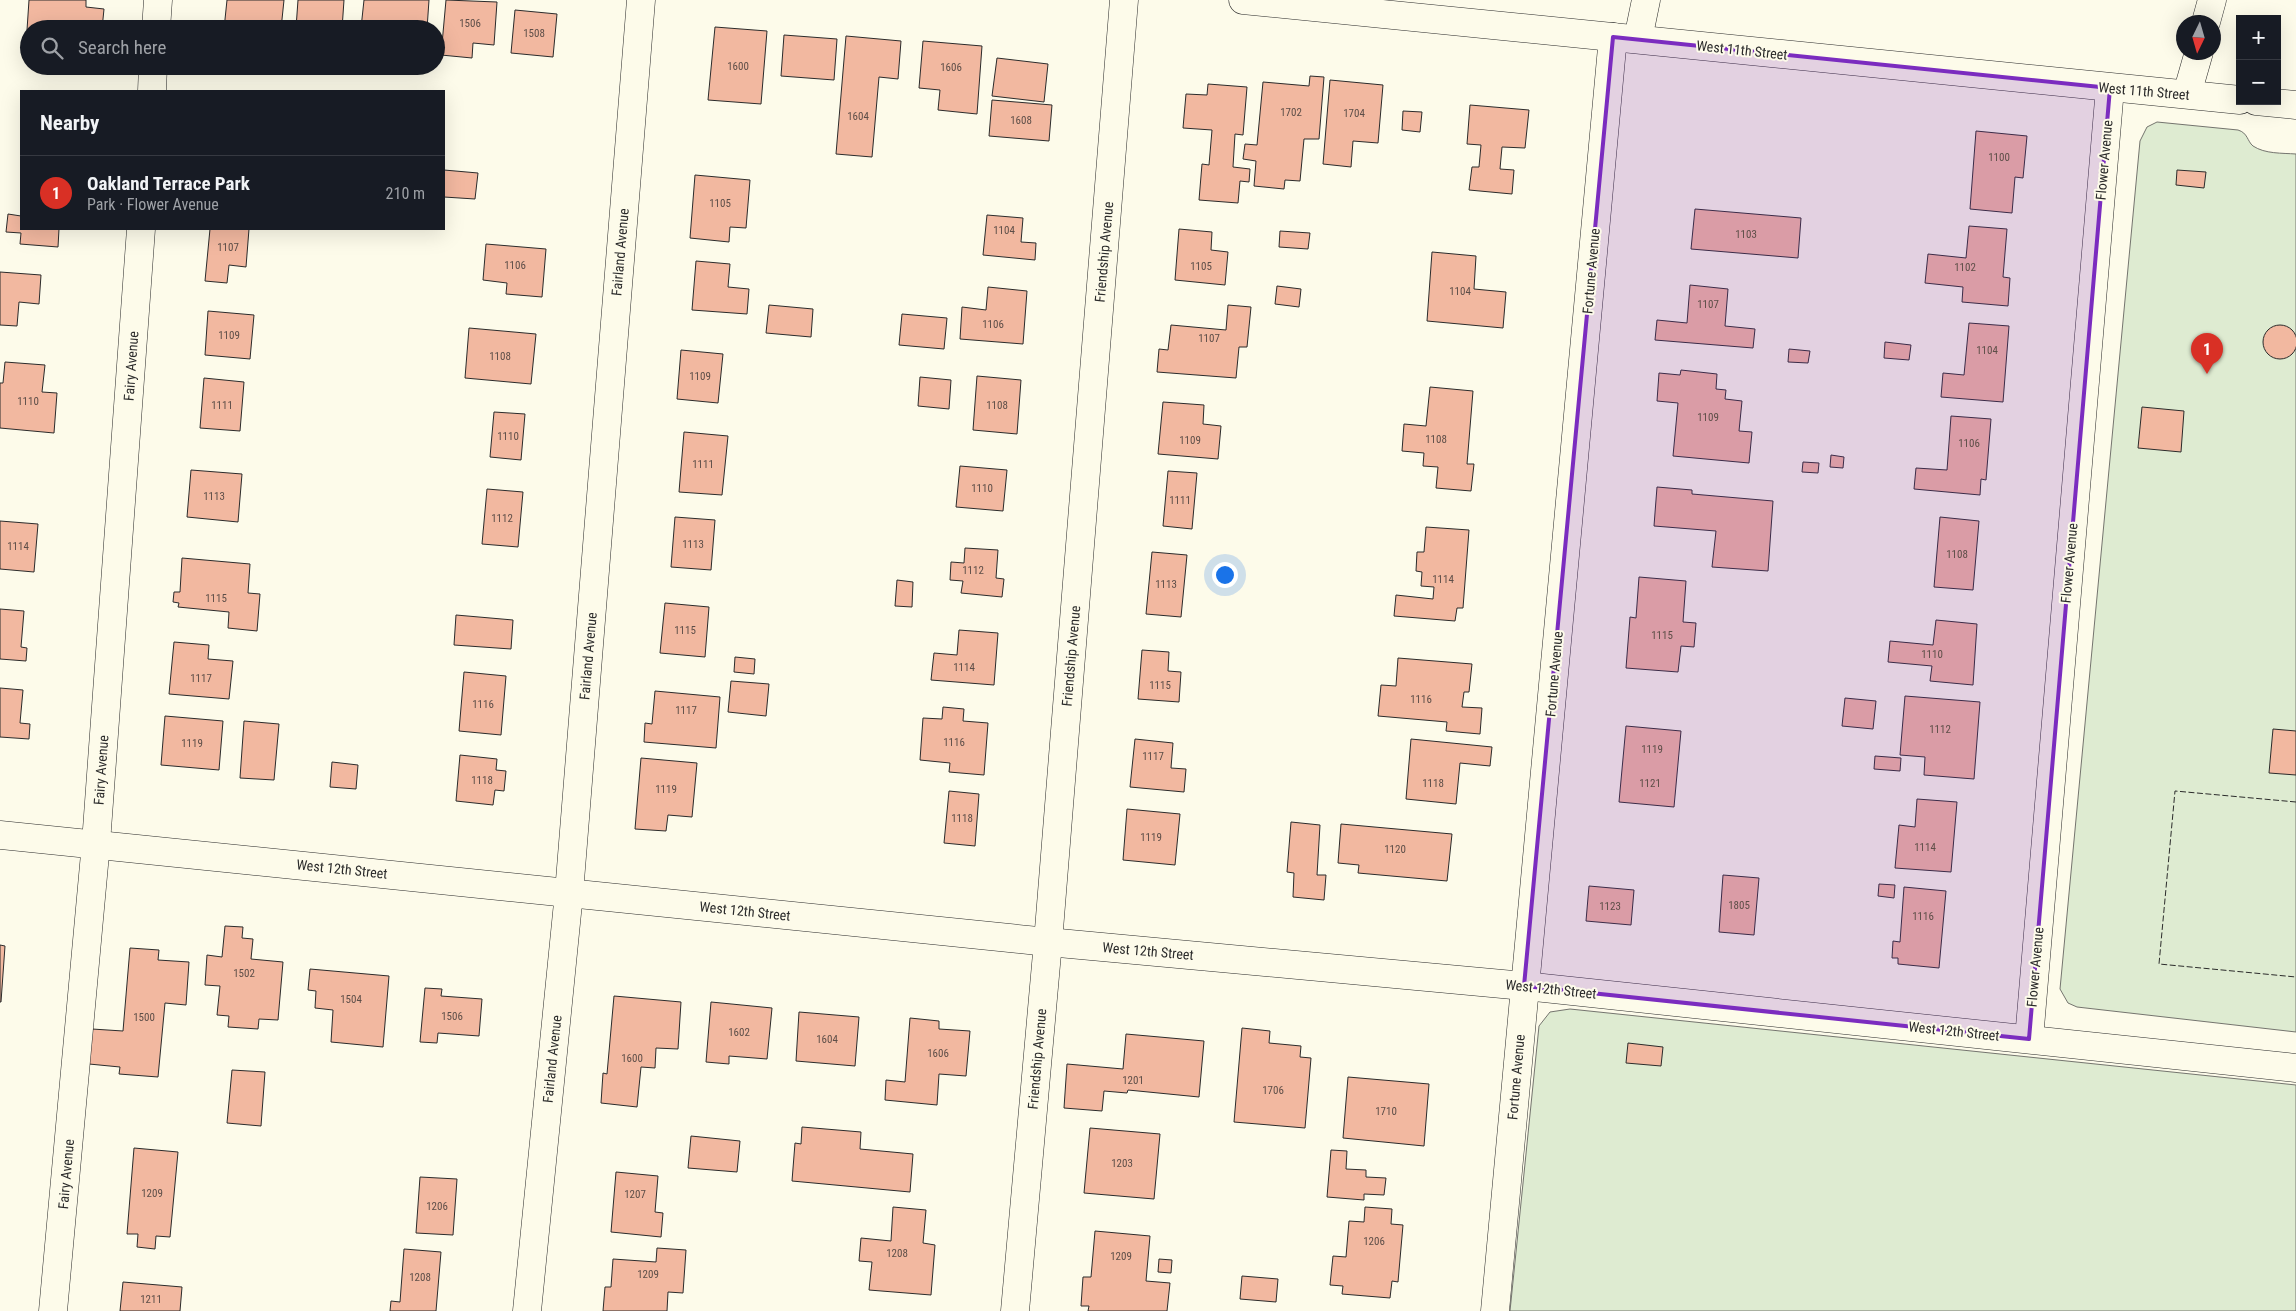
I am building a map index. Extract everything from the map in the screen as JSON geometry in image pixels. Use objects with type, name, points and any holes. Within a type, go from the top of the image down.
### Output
[{"type":"street","points":[[157,20],[158,0]]},
{"type":"street","name":"Fairland Avenue","points":[[527,1311],[568,893],[641,0]]},
{"type":"street","name":"Friendship Avenue","points":[[1014,1311],[1048,942],[1124,0]]},
{"type":"street","name":"West 11th Street","points":[[1243,0],[2236,100]]},
{"type":"street","name":"Fortune Avenue","points":[[1494,1311],[1524,986],[1626,38],[1646,0]]},
{"type":"street","points":[[2208,15],[2212,0]]},
{"type":"street","points":[[2187,94],[2196,60]]},
{"type":"street","points":[[152,90],[153,75]]},
{"type":"street","name":"Flower Avenue","points":[[2029,1039],[2110,88]]},
{"type":"street","points":[[2281,104],[2296,105]]},
{"type":"street","name":"Fairy Avenue","points":[[53,1311],[96,843],[141,230]]},
{"type":"street","name":"West 12th Street","points":[[0,835],[96,843],[1048,942],[1524,986],[2296,1068]]},
{"type":"highlighted area","points":[[1613,37],[2110,88],[2029,1039],[1524,986]]},
{"type":"green space","points":[[2157,122],[2238,130],[2244,133],[2251,144],[2258,149],[2274,153],[2296,154],[2296,1032],[2077,1007],[2068,1003],[2060,989],[2140,141],[2147,127]]},
{"type":"green space","points":[[1570,1009],[2296,1085],[2296,1311],[1510,1311],[1539,1026],[1550,1012]]},
{"type":"building","points":[[29,0],[86,0],[86,7],[104,9],[103,20],[28,20]]},
{"type":"building","points":[[227,0],[284,0],[282,20],[225,20]]},
{"type":"building","points":[[298,0],[344,0],[343,20],[297,20]]},
{"type":"building","points":[[364,0],[429,0],[428,20],[362,20]]},
{"type":"building","points":[[446,0],[497,2],[494,45],[473,43],[472,58],[445,55]]},
{"type":"building","points":[[515,10],[557,14],[553,57],[511,53]]},
{"type":"building","points":[[715,27],[767,31],[761,104],[708,100]]},
{"type":"building","points":[[784,35],[837,39],[834,80],[781,76]]},
{"type":"building","points":[[846,36],[901,41],[898,79],[879,77],[872,157],[836,154]]},
{"type":"building","points":[[923,41],[982,46],[977,114],[938,110],[940,90],[919,88]]},
{"type":"building","points":[[997,58],[1048,64],[1044,102],[992,96]]},
{"type":"building","points":[[1310,76],[1324,77],[1319,139],[1304,139],[1300,181],[1285,180],[1284,189],[1254,186],[1256,161],[1243,159],[1245,144],[1257,145],[1263,82],[1309,86]]},
{"type":"building","points":[[1330,80],[1383,85],[1378,143],[1353,141],[1351,167],[1323,164]]},
{"type":"building","points":[[1208,84],[1247,87],[1243,135],[1235,134],[1233,167],[1250,169],[1249,182],[1240,181],[1238,203],[1199,200],[1202,164],[1209,165],[1212,130],[1183,128],[1186,94],[1207,95]]},
{"type":"building","points":[[992,100],[1052,105],[1049,141],[989,136]]},
{"type":"building","points":[[1470,105],[1529,110],[1525,148],[1502,147],[1500,169],[1514,170],[1512,194],[1469,190],[1472,167],[1479,167],[1481,145],[1467,144]]},
{"type":"building","points":[[1403,111],[1422,112],[1420,132],[1402,130]]},
{"type":"building","points":[[1976,131],[2027,136],[2023,178],[2015,177],[2012,213],[1970,209]]},
{"type":"building","points":[[445,170],[478,173],[475,199],[445,197]]},
{"type":"building","points":[[2177,170],[2206,172],[2204,188],[2176,185]]},
{"type":"building","points":[[695,175],[750,180],[746,228],[730,227],[729,242],[690,238]]},
{"type":"building","points":[[1695,209],[1801,218],[1798,258],[1691,249]]},
{"type":"building","points":[[8,214],[20,216],[20,230],[59,230],[58,247],[20,244],[21,233],[6,232]]},
{"type":"building","points":[[987,215],[1023,218],[1021,242],[1036,243],[1035,260],[983,255]]},
{"type":"building","points":[[1969,226],[2007,229],[2003,277],[2010,278],[2008,306],[1962,302],[1963,287],[1925,283],[1928,254],[1966,258]]},
{"type":"building","points":[[1179,229],[1212,232],[1211,250],[1228,252],[1225,285],[1175,280]]},
{"type":"building","points":[[210,230],[249,230],[246,267],[229,265],[227,283],[205,281]]},
{"type":"building","points":[[1280,231],[1310,233],[1308,249],[1279,247]]},
{"type":"building","points":[[486,244],[546,249],[542,297],[506,294],[507,283],[483,280]]},
{"type":"building","points":[[1432,252],[1476,256],[1474,289],[1506,292],[1503,328],[1427,321]]},
{"type":"building","points":[[696,261],[730,264],[728,287],[749,289],[747,314],[692,310]]},
{"type":"building","points":[[0,272],[41,275],[39,304],[19,302],[17,326],[0,325]]},
{"type":"building","points":[[1690,285],[1728,289],[1725,326],[1755,329],[1753,348],[1655,340],[1657,320],[1687,323]]},
{"type":"building","points":[[1277,286],[1301,289],[1299,307],[1275,304]]},
{"type":"building","points":[[988,287],[1027,291],[1023,344],[960,339],[962,307],[986,310]]},
{"type":"building","points":[[769,305],[813,309],[811,337],[766,333]]},
{"type":"building","points":[[1228,305],[1251,307],[1247,347],[1239,347],[1236,378],[1157,372],[1159,349],[1168,350],[1171,325],[1226,330]]},
{"type":"building","points":[[208,311],[254,315],[250,359],[205,355]]},
{"type":"building","points":[[902,314],[947,318],[944,349],[899,345]]},
{"type":"building","points":[[1969,323],[2009,326],[2003,402],[1941,397],[1943,373],[1964,375]]},
{"type":"building","points":[[2280,325],[2292,330],[2297,342],[2292,354],[2280,359],[2268,354],[2263,342],[2268,330]]},
{"type":"building","points":[[469,328],[536,334],[531,384],[465,378]]},
{"type":"building","points":[[1885,342],[1911,345],[1909,360],[1884,358]]},
{"type":"building","points":[[1789,349],[1810,351],[1808,363],[1788,362]]},
{"type":"building","points":[[681,350],[723,354],[718,403],[677,399]]},
{"type":"building","points":[[5,362],[45,365],[42,392],[57,393],[54,433],[0,428],[0,383],[3,383]]},
{"type":"building","points":[[1681,370],[1717,374],[1716,389],[1726,390],[1725,399],[1742,401],[1739,431],[1752,432],[1749,463],[1673,456],[1678,403],[1657,401],[1659,373],[1680,375]]},
{"type":"building","points":[[977,376],[1021,380],[1017,434],[973,430]]},
{"type":"building","points":[[920,377],[951,380],[949,409],[918,406]]},
{"type":"building","points":[[204,378],[244,382],[240,431],[200,428]]},
{"type":"building","points":[[1430,387],[1473,391],[1467,464],[1474,464],[1471,491],[1436,488],[1438,467],[1423,466],[1424,453],[1402,451],[1404,424],[1426,426]]},
{"type":"building","points":[[1163,402],[1204,405],[1203,424],[1221,426],[1218,459],[1158,454]]},
{"type":"building","points":[[2142,407],[2184,411],[2181,452],[2138,448]]},
{"type":"building","points":[[494,412],[525,414],[521,460],[490,457]]},
{"type":"building","points":[[1951,416],[1991,419],[1986,480],[1981,479],[1980,495],[1914,489],[1916,468],[1947,470]]},
{"type":"building","points":[[684,432],[728,436],[722,495],[679,492]]},
{"type":"building","points":[[1831,455],[1844,457],[1843,468],[1830,467]]},
{"type":"building","points":[[1803,462],[1819,463],[1818,473],[1802,472]]},
{"type":"building","points":[[960,466],[1007,470],[1003,511],[956,507]]},
{"type":"building","points":[[191,470],[242,474],[238,522],[187,517]]},
{"type":"building","points":[[1168,471],[1197,473],[1192,529],[1163,526]]},
{"type":"building","points":[[1657,487],[1692,490],[1692,494],[1773,501],[1768,571],[1712,567],[1716,531],[1654,526]]},
{"type":"building","points":[[487,489],[523,492],[518,547],[482,544]]},
{"type":"building","points":[[675,517],[715,520],[711,570],[671,567]]},
{"type":"building","points":[[1940,517],[1979,521],[1973,590],[1934,587]]},
{"type":"building","points":[[0,521],[38,524],[34,572],[0,569]]},
{"type":"building","points":[[1426,527],[1469,530],[1463,608],[1457,608],[1455,621],[1394,616],[1396,595],[1433,599],[1434,587],[1421,586],[1422,572],[1416,571],[1417,552],[1424,552]]},
{"type":"building","points":[[965,548],[998,550],[996,578],[1004,579],[1002,597],[961,593],[963,581],[950,580],[951,562],[964,563]]},
{"type":"building","points":[[1152,552],[1187,555],[1181,617],[1146,614]]},
{"type":"building","points":[[182,558],[250,564],[248,593],[260,594],[257,631],[228,628],[229,612],[178,607],[179,603],[173,602],[174,592],[180,592]]},
{"type":"building","points":[[1639,577],[1686,581],[1683,622],[1696,623],[1694,647],[1681,646],[1678,672],[1626,668],[1630,617],[1636,618]]},
{"type":"building","points":[[897,580],[913,582],[912,607],[895,606]]},
{"type":"building","points":[[665,603],[709,607],[705,657],[660,653]]},
{"type":"building","points":[[0,609],[24,611],[21,647],[27,648],[26,661],[0,659]]},
{"type":"building","points":[[456,615],[513,620],[511,649],[454,645]]},
{"type":"building","points":[[1936,620],[1977,624],[1973,685],[1930,681],[1932,666],[1888,662],[1890,641],[1933,645]]},
{"type":"building","points":[[959,630],[998,633],[994,685],[931,680],[934,653],[957,655]]},
{"type":"building","points":[[174,642],[209,645],[208,659],[233,661],[229,699],[169,694]]},
{"type":"building","points":[[1142,650],[1169,652],[1168,671],[1181,672],[1179,702],[1138,699]]},
{"type":"building","points":[[735,657],[755,659],[754,674],[734,672]]},
{"type":"building","points":[[1398,658],[1472,664],[1469,692],[1464,692],[1462,707],[1482,708],[1480,734],[1446,731],[1447,722],[1378,716],[1381,685],[1396,686]]},
{"type":"building","points":[[464,672],[506,676],[501,735],[459,731]]},
{"type":"building","points":[[731,681],[769,684],[766,716],[728,712]]},
{"type":"building","points":[[0,688],[23,690],[20,723],[30,724],[29,739],[0,737]]},
{"type":"building","points":[[655,691],[720,697],[716,748],[644,742],[645,723],[652,724]]},
{"type":"building","points":[[1905,696],[1980,702],[1974,779],[1924,775],[1925,757],[1900,755]]},
{"type":"building","points":[[1845,698],[1876,701],[1873,729],[1842,726]]},
{"type":"building","points":[[943,707],[964,709],[963,721],[988,723],[984,775],[949,772],[950,763],[920,760],[923,718],[942,719]]},
{"type":"building","points":[[165,716],[223,721],[219,770],[161,765]]},
{"type":"building","points":[[244,721],[279,724],[274,780],[240,778]]},
{"type":"building","points":[[1626,726],[1681,731],[1674,807],[1619,802]]},
{"type":"building","points":[[2273,729],[2296,731],[2296,775],[2269,773]]},
{"type":"building","points":[[1135,739],[1173,743],[1171,768],[1186,769],[1184,792],[1130,787]]},
{"type":"building","points":[[1411,739],[1492,747],[1490,766],[1460,763],[1456,804],[1406,799]]},
{"type":"building","points":[[460,755],[497,759],[496,770],[506,771],[504,791],[495,790],[493,805],[456,801]]},
{"type":"building","points":[[1875,756],[1901,758],[1900,771],[1874,769]]},
{"type":"building","points":[[641,758],[697,763],[692,817],[668,815],[666,831],[635,829]]},
{"type":"building","points":[[332,762],[358,765],[356,789],[330,787]]},
{"type":"building","points":[[949,791],[979,794],[975,846],[944,843]]},
{"type":"building","points":[[1917,799],[1957,802],[1951,872],[1895,868],[1899,825],[1915,827]]},
{"type":"building","points":[[1127,809],[1180,814],[1175,865],[1123,860]]},
{"type":"building","points":[[1291,822],[1320,825],[1317,875],[1326,875],[1324,900],[1293,897],[1294,873],[1287,872]]},
{"type":"building","points":[[1341,824],[1452,834],[1447,881],[1358,873],[1359,865],[1338,863]]},
{"type":"building","points":[[1723,875],[1759,878],[1754,935],[1719,932]]},
{"type":"building","points":[[1879,884],[1895,885],[1894,898],[1878,896]]},
{"type":"building","points":[[1589,886],[1634,890],[1631,925],[1586,921]]},
{"type":"building","points":[[1904,887],[1946,891],[1939,968],[1898,964],[1898,958],[1892,958],[1893,941],[1900,942]]},
{"type":"building","points":[[225,926],[243,927],[242,938],[253,939],[251,959],[283,962],[278,1020],[259,1019],[258,1029],[228,1027],[229,1016],[217,1015],[220,986],[205,985],[207,955],[222,957]]},
{"type":"building","points":[[0,945],[5,946],[1,1002],[0,1002]]},
{"type":"building","points":[[130,948],[159,950],[158,960],[189,962],[186,1005],[165,1003],[158,1077],[119,1074],[120,1067],[89,1064],[92,1029],[123,1031]]},
{"type":"building","points":[[310,969],[389,976],[383,1047],[331,1042],[333,1010],[315,1008],[316,991],[308,990]]},
{"type":"building","points":[[425,988],[442,989],[441,996],[482,999],[479,1036],[438,1033],[437,1043],[420,1042]]},
{"type":"building","points":[[614,996],[681,1002],[678,1049],[656,1048],[655,1068],[641,1067],[637,1107],[601,1103],[603,1073],[607,1074]]},
{"type":"building","points":[[711,1002],[772,1008],[767,1059],[729,1056],[729,1064],[706,1062]]},
{"type":"building","points":[[799,1012],[859,1017],[855,1066],[796,1061]]},
{"type":"building","points":[[910,1018],[939,1021],[939,1029],[970,1031],[966,1076],[939,1074],[937,1105],[885,1100],[886,1080],[905,1082]]},
{"type":"building","points":[[1242,1028],[1270,1031],[1269,1043],[1301,1046],[1300,1057],[1311,1058],[1305,1128],[1234,1122]]},
{"type":"building","points":[[1126,1034],[1204,1041],[1199,1097],[1128,1090],[1127,1093],[1104,1091],[1102,1111],[1064,1108],[1067,1064],[1123,1069]]},
{"type":"building","points":[[1628,1043],[1663,1047],[1661,1066],[1626,1063]]},
{"type":"building","points":[[232,1070],[265,1072],[261,1126],[227,1123]]},
{"type":"building","points":[[1348,1077],[1429,1084],[1424,1146],[1343,1138]]},
{"type":"building","points":[[802,1127],[861,1132],[860,1149],[913,1154],[910,1192],[792,1181],[795,1143],[801,1144]]},
{"type":"building","points":[[1090,1128],[1160,1134],[1154,1199],[1084,1193]]},
{"type":"building","points":[[691,1136],[740,1141],[737,1172],[688,1168]]},
{"type":"building","points":[[134,1148],[178,1152],[170,1237],[156,1236],[155,1249],[137,1247],[138,1234],[127,1234]]},
{"type":"building","points":[[1331,1150],[1347,1151],[1346,1169],[1366,1170],[1366,1177],[1386,1178],[1384,1195],[1364,1194],[1364,1200],[1327,1197]]},
{"type":"building","points":[[616,1172],[658,1176],[655,1212],[663,1213],[661,1237],[611,1232]]},
{"type":"building","points":[[420,1177],[457,1179],[453,1235],[416,1233]]},
{"type":"building","points":[[893,1207],[926,1210],[923,1243],[935,1245],[931,1295],[869,1290],[872,1262],[859,1261],[861,1238],[891,1241]]},
{"type":"building","points":[[1365,1207],[1392,1209],[1391,1224],[1403,1225],[1398,1282],[1392,1281],[1390,1298],[1342,1294],[1343,1286],[1330,1285],[1333,1256],[1346,1257],[1349,1221],[1364,1222]]},
{"type":"building","points":[[1095,1231],[1150,1236],[1146,1281],[1170,1283],[1167,1311],[1088,1311],[1089,1306],[1081,1306],[1083,1277],[1091,1277]]},
{"type":"building","points":[[657,1248],[686,1250],[683,1293],[668,1292],[667,1311],[603,1311],[605,1287],[611,1287],[613,1259],[656,1262]]},
{"type":"building","points":[[404,1249],[441,1252],[436,1311],[390,1311],[391,1301],[400,1302]]},
{"type":"building","points":[[1159,1259],[1172,1260],[1171,1273],[1158,1272]]},
{"type":"building","points":[[1242,1276],[1278,1279],[1276,1302],[1240,1299]]},
{"type":"building","points":[[123,1282],[182,1287],[180,1311],[120,1311]]},
{"type":"fence","points":[[2296,802],[2175,791],[2159,964],[2296,977]]},
{"type":"place","name":"Oakland Terrace Park","points":[[2207,374]]}]
